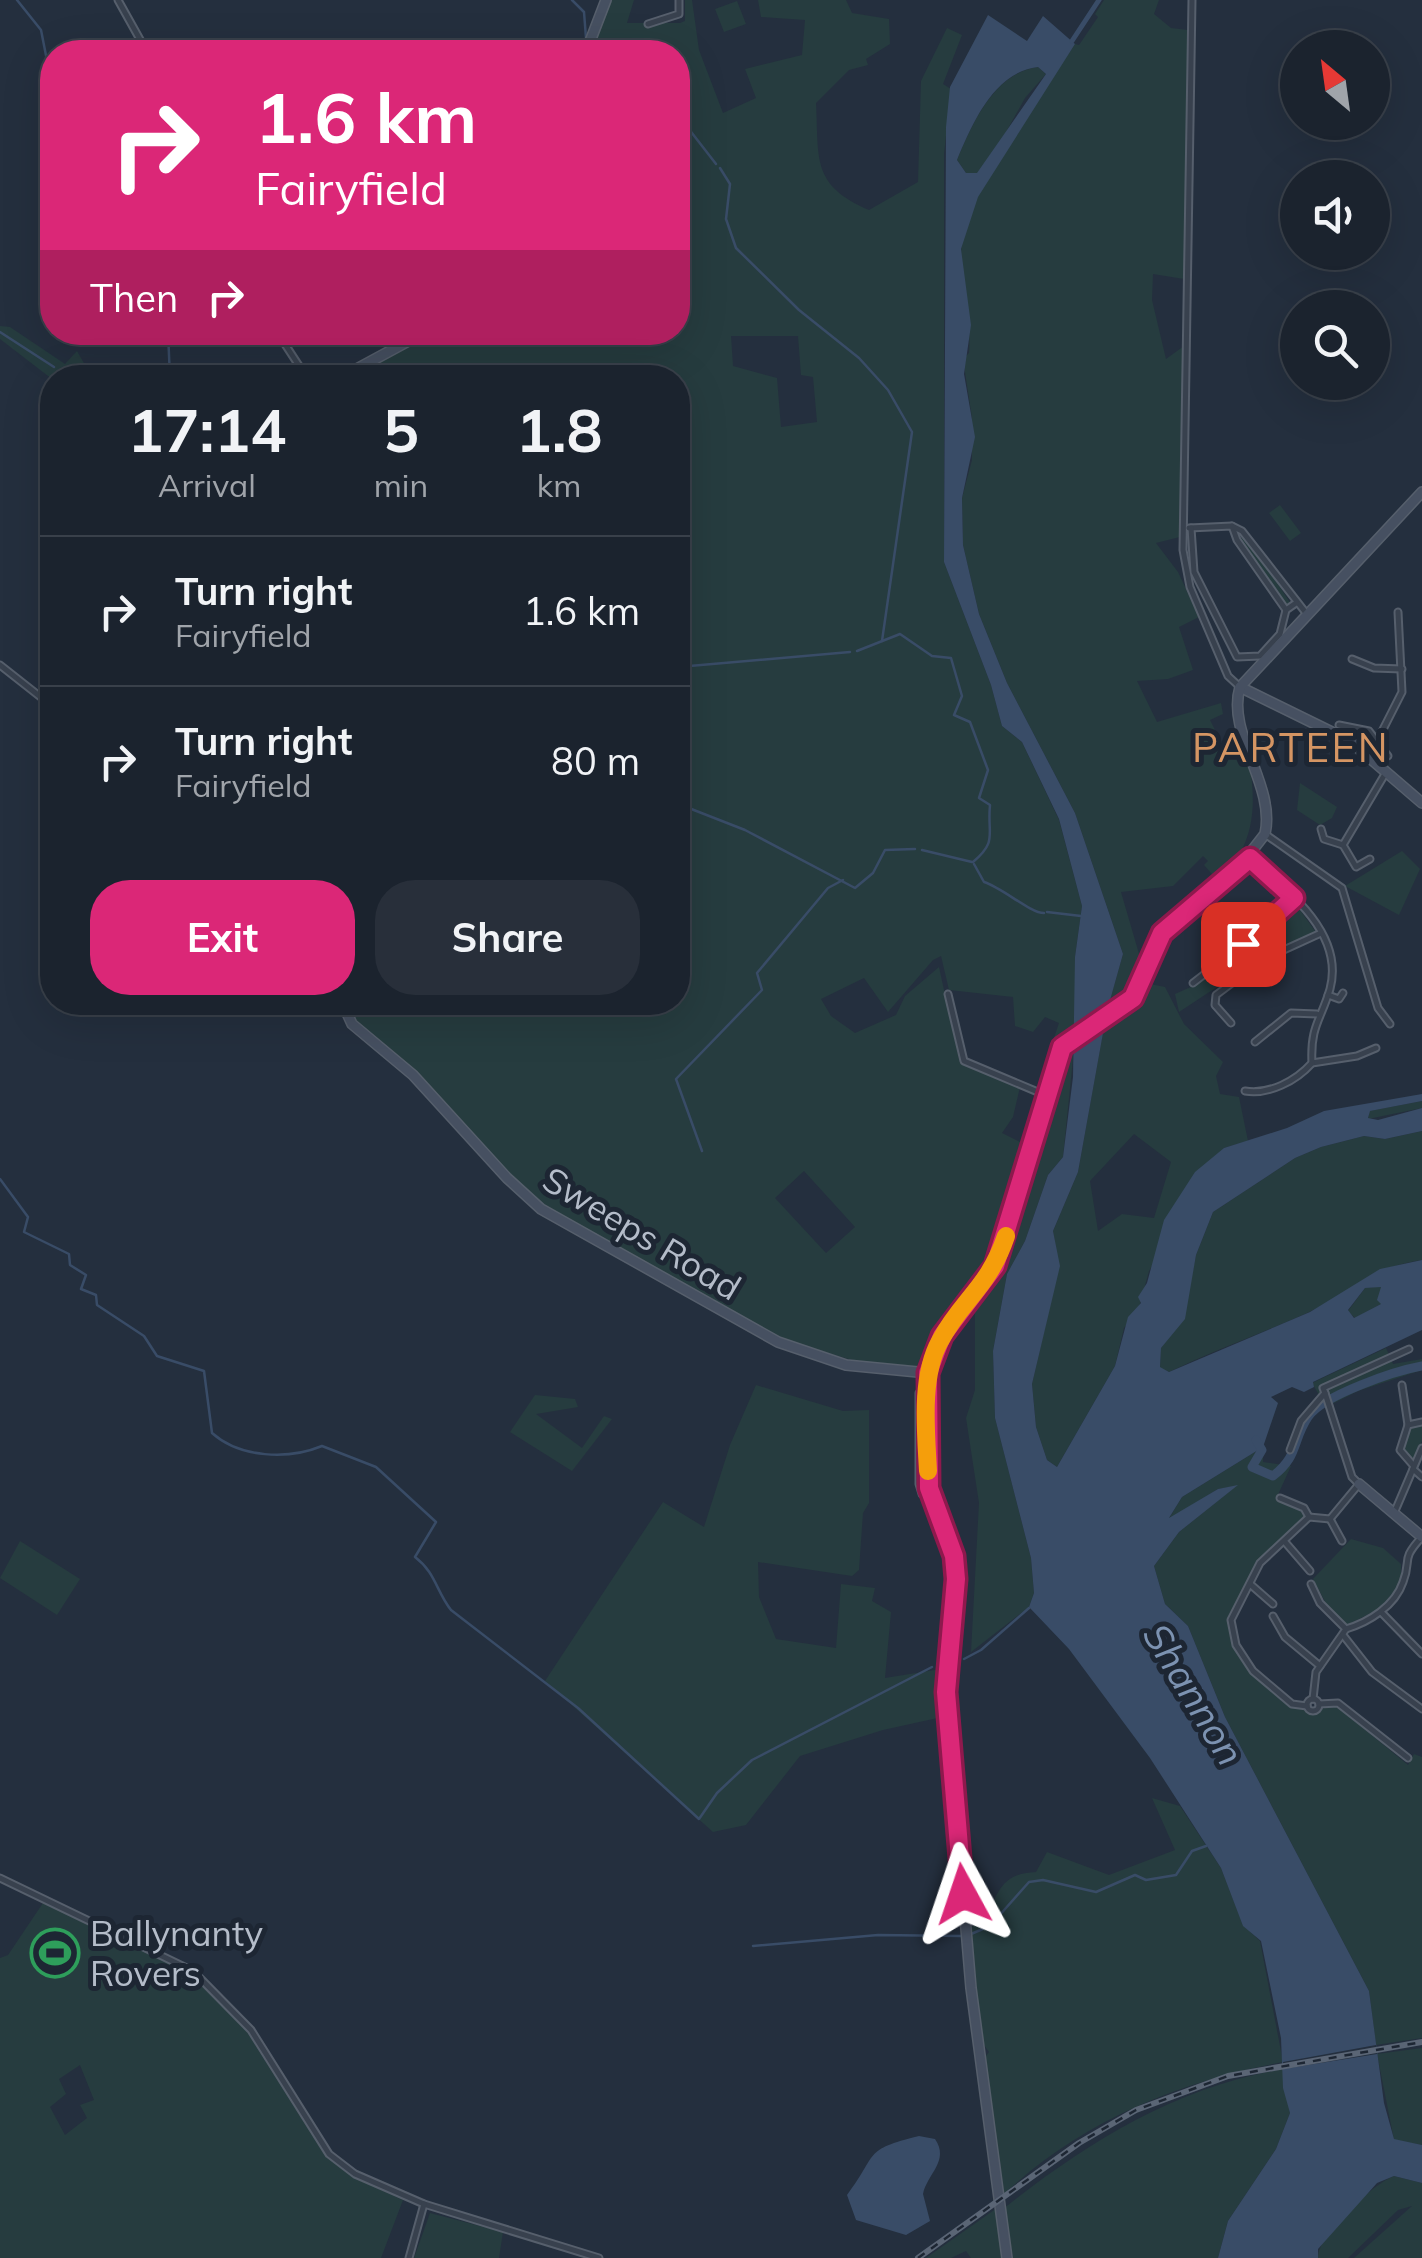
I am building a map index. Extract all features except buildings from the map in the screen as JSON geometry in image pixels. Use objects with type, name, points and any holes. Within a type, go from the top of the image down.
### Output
[{"type":"main road","points":[[591,40],[606,0]]},
{"type":"main road","points":[[364,365],[401,345]]},
{"type":"main road","points":[[1007,2258],[971,1988],[946,1692],[956,1579],[954,1556],[931,1494],[928,1373],[942,1336],[995,1266],[1062,1047],[1128,1003],[1137,993],[1162,933],[1250,858],[1266,832],[1261,787],[1239,710],[1240,687],[1422,492]]},
{"type":"main road","points":[[1240,687],[1331,730],[1370,755],[1422,803]]},
{"type":"main road","name":"Sweeps Road","points":[[348,1015],[352,1024],[413,1074],[507,1178],[541,1209],[747,1329],[846,1366],[928,1373]]},
{"type":"main road","points":[[1359,1484],[1422,1537]]},
{"type":"street","points":[[118,0],[140,40]]},
{"type":"street","points":[[648,24],[674,19],[680,14],[680,0]]},
{"type":"street","points":[[1192,0],[1184,571],[1228,676],[1240,687]]},
{"type":"street","points":[[1187,528],[1232,526],[1252,540],[1296,604],[1308,615]]},
{"type":"street","points":[[1232,526],[1236,540],[1286,610]]},
{"type":"street","points":[[1187,528],[1194,572],[1237,657],[1260,656],[1280,634],[1286,610],[1296,604]]},
{"type":"street","points":[[1370,755],[1402,692],[1398,612]]},
{"type":"street","points":[[1352,658],[1374,668],[1402,669]]},
{"type":"street","points":[[0,665],[40,697]]},
{"type":"street","points":[[1339,725],[1359,727],[1379,739],[1388,756]]},
{"type":"street","points":[[1343,845],[1388,770]]},
{"type":"street","points":[[1321,829],[1324,839],[1343,845],[1356,867],[1364,866],[1370,859]]},
{"type":"street","points":[[1266,832],[1342,888],[1378,1008],[1390,1024]]},
{"type":"street","points":[[1250,858],[1294,898],[1321,933],[1332,972],[1328,995],[1316,1014],[1312,1063]]},
{"type":"street","points":[[1192,983],[1268,925],[1294,898]]},
{"type":"street","points":[[1231,1024],[1215,1005],[1216,995],[1264,959],[1321,933]]},
{"type":"street","points":[[1328,995],[1339,999],[1343,992]]},
{"type":"street","points":[[948,994],[964,1060],[1049,1096]]},
{"type":"street","points":[[1255,1042],[1291,1014],[1316,1014]]},
{"type":"street","points":[[1246,1091],[1281,1085],[1312,1063],[1358,1056],[1376,1048]]},
{"type":"street","points":[[1330,1519],[1359,1484],[1352,1477],[1323,1388],[1409,1350]]},
{"type":"street","points":[[1402,1386],[1408,1425],[1400,1450],[1422,1477]]},
{"type":"street","points":[[1290,1450],[1301,1421],[1325,1393]]},
{"type":"street","points":[[919,1394],[919,1484],[922,1494],[931,1494]]},
{"type":"street","points":[[1408,1425],[1422,1422]]},
{"type":"street","points":[[1394,1514],[1422,1448]]},
{"type":"street","points":[[1280,1498],[1304,1508],[1309,1517]]},
{"type":"street","points":[[1309,1517],[1330,1519]]},
{"type":"street","points":[[1309,1517],[1260,1564],[1231,1620],[1236,1645],[1270,1688],[1292,1704],[1307,1706],[1314,1712],[1319,1704]]},
{"type":"street","points":[[1330,1519],[1342,1541]]},
{"type":"street","points":[[1307,1706],[1313,1699],[1320,1666],[1345,1632],[1381,1612],[1403,1583],[1404,1559],[1422,1537]]},
{"type":"street","points":[[1285,1542],[1310,1570]]},
{"type":"street","points":[[1250,1584],[1272,1604]]},
{"type":"street","points":[[1311,1584],[1320,1603],[1372,1672],[1422,1708]]},
{"type":"street","points":[[1381,1612],[1422,1654]]},
{"type":"street","points":[[1272,1616],[1285,1636],[1320,1666]]},
{"type":"street","points":[[1313,1699],[1319,1704],[1338,1703],[1408,1758]]},
{"type":"street","points":[[0,1878],[193,1971],[251,2030],[329,2154],[355,2174],[424,2204],[599,2258]]},
{"type":"street","points":[[409,2258],[424,2204]]},
{"type":"green space","points":[[610,0],[634,0],[627,23],[680,23],[685,21],[685,0],[692,0],[699,50],[723,113],[756,98],[745,69],[802,55],[805,20],[761,17],[758,0],[846,0],[852,13],[889,19],[890,44],[866,59],[868,65],[849,70],[816,103],[822,168],[837,191],[869,210],[918,182],[921,81],[947,28],[962,35],[943,84],[951,89],[944,154],[944,562],[991,685],[1002,726],[1022,742],[1059,820],[1082,906],[1075,957],[1075,1034],[1054,1051],[1050,1050],[1059,1023],[1045,1017],[1033,1032],[1015,1026],[1013,997],[949,990],[941,956],[933,960],[888,1012],[864,978],[821,999],[831,1016],[855,1033],[896,1015],[905,996],[939,967],[960,1063],[1020,1087],[1013,1117],[1002,1133],[1028,1146],[987,1269],[935,1330],[922,1367],[870,1365],[774,1338],[538,1203],[433,1093],[362,1032],[351,1015],[690,1015],[690,365],[369,365],[407,345],[690,345],[690,40],[596,40]],"holes":[[[731,336],[798,336],[801,375],[813,377],[817,422],[781,427],[777,378],[733,366]],[[804,1171],[855,1227],[826,1253],[775,1198]]]},
{"type":"green space","points":[[1104,0],[1159,0],[1154,14],[1171,28],[1188,30],[1184,279],[1153,274],[1152,300],[1166,359],[1184,346],[1180,537],[1156,543],[1178,572],[1199,617],[1179,627],[1193,670],[1168,679],[1137,681],[1157,722],[1221,703],[1223,714],[1210,720],[1227,754],[1247,750],[1253,804],[1241,852],[1218,881],[1204,865],[1208,861],[1203,856],[1173,886],[1121,892],[1142,964],[1140,982],[1165,987],[1184,1024],[1223,1062],[1216,1076],[1220,1094],[1239,1097],[1248,1141],[1224,1148],[1149,1271],[1138,1311],[1124,1328],[1115,1366],[1057,1467],[1047,1460],[1036,1427],[1032,1384],[1059,1266],[1053,1231],[1078,1172],[1107,1010],[1123,954],[1075,813],[1007,683],[979,614],[963,545],[962,498],[972,460],[972,418],[963,359],[969,353],[969,340],[961,253],[965,227],[989,172],[1075,44],[1079,45],[1098,17],[1095,14]],"holes":[[[1134,1134],[1171,1162],[1154,1218],[1122,1214],[1098,1231],[1090,1181]]]},
{"type":"green space","points":[[737,1],[746,24],[724,32],[715,9]]},
{"type":"green space","points":[[1038,67],[1046,74],[1025,98],[991,159],[977,174],[966,173],[957,160],[987,102],[1009,79]]},
{"type":"green space","points":[[0,326],[10,327],[65,364],[77,351],[85,365],[40,365],[40,370],[0,339]]},
{"type":"green space","points":[[1280,505],[1301,533],[1290,541],[1269,513]]},
{"type":"green space","points":[[1237,535],[1251,543],[1291,604],[1286,605]]},
{"type":"green space","points":[[1300,783],[1337,807],[1332,818],[1320,825],[1297,810]]},
{"type":"green space","points":[[1402,851],[1420,869],[1399,915],[1345,886]]},
{"type":"green space","points":[[1295,903],[1315,931],[1311,936],[1264,956],[1179,1012],[1175,994],[1193,986]]},
{"type":"green space","points":[[1075,1039],[1063,1157],[1048,1175],[1025,1241],[1007,1274],[993,1351],[995,1418],[1031,1558],[1034,1593],[1029,1607],[971,1652],[979,1503],[966,1418],[975,1390],[975,1306],[994,1280],[1005,1255],[1057,1091],[1065,1049]]},
{"type":"green space","points":[[1422,1101],[1422,1108],[1368,1119],[1369,1111]]},
{"type":"green space","points":[[1422,1131],[1422,1260],[1374,1275],[1322,1306],[1169,1372],[1160,1368],[1161,1348],[1184,1315],[1196,1255],[1213,1212],[1295,1158],[1321,1147],[1364,1136],[1385,1139]]},
{"type":"green space","points":[[1382,1286],[1381,1304],[1355,1318],[1348,1311],[1365,1288]]},
{"type":"green space","points":[[1386,1348],[1393,1364],[1422,1359],[1422,1370],[1358,1391],[1326,1407],[1312,1383]]},
{"type":"green space","points":[[756,1385],[843,1411],[869,1410],[869,1503],[863,1513],[859,1570],[852,1576],[758,1562],[759,1597],[776,1639],[836,1648],[841,1584],[875,1588],[872,1601],[891,1612],[885,1678],[941,1669],[942,1717],[883,1730],[800,1756],[746,1825],[713,1832],[545,1681],[663,1502],[704,1527],[730,1445]]},
{"type":"green space","points":[[535,1395],[575,1399],[578,1407],[536,1414],[582,1448],[604,1416],[612,1419],[572,1471],[510,1432]]},
{"type":"green space","points":[[1422,1425],[1422,1441],[1414,1458],[1408,1458],[1402,1449],[1410,1429]]},
{"type":"green space","points":[[1263,1447],[1263,1462],[1291,1466],[1276,1499],[1298,1508],[1304,1516],[1258,1562],[1228,1619],[1234,1645],[1254,1676],[1291,1707],[1304,1708],[1310,1714],[1334,1704],[1408,1765],[1414,1754],[1422,1757],[1422,2038],[1376,2045],[1369,1991],[1225,1717],[1188,1626],[1165,1604],[1154,1566],[1179,1532],[1236,1486],[1218,1489],[1168,1520],[1182,1497]]},
{"type":"green space","points":[[1351,1539],[1383,1548],[1401,1564],[1401,1583],[1379,1609],[1347,1625],[1331,1613],[1313,1579]]},
{"type":"green space","points":[[20,1541],[80,1579],[57,1615],[0,1578]]},
{"type":"green space","points":[[1152,1798],[1180,1806],[1221,1868],[1243,1925],[1260,1941],[1283,2062],[1206,2081],[1133,2108],[1065,2146],[1003,2195],[982,2061],[989,2052],[981,2041],[971,1927],[987,1919],[1003,1885],[1016,1876],[1036,1872],[1047,1852],[1109,1875],[1175,1850]]},
{"type":"green space","points":[[45,1900],[193,1971],[172,1978],[192,1974],[244,2027],[324,2154],[351,2176],[403,2200],[381,2258],[0,2258],[0,1958],[8,1955]],"holes":[[[80,2065],[94,2100],[80,2105],[87,2118],[65,2135],[50,2107],[66,2094],[59,2079]]]},
{"type":"green space","points":[[1422,2048],[1422,2145],[1394,2140],[1377,2054]]},
{"type":"green space","points":[[1283,2069],[1290,2113],[1276,2149],[1228,2221],[1218,2258],[1013,2258],[1004,2208],[1068,2161],[1170,2103],[1244,2077]]},
{"type":"green space","points":[[1394,2176],[1422,2183],[1422,2258],[1354,2258],[1412,2206],[1398,2210],[1348,2258],[1318,2258],[1327,2236],[1348,2211]]},
{"type":"green space","points":[[997,2208],[1004,2258],[971,2258],[966,2251],[951,2258],[926,2258]]},
{"type":"green space","points":[[430,2213],[503,2232],[499,2258],[414,2258]]},
{"type":"water","name":"Shannon","points":[[988,15],[1027,41],[1043,16],[1075,44],[978,197],[961,249],[971,325],[964,374],[975,437],[962,498],[963,545],[979,614],[1007,683],[1075,813],[1123,954],[1107,1011],[1078,1172],[1053,1231],[1060,1266],[1032,1384],[1036,1427],[1047,1460],[1057,1467],[1115,1366],[1128,1317],[1141,1303],[1138,1297],[1147,1283],[1164,1220],[1195,1172],[1224,1148],[1287,1128],[1324,1111],[1422,1094],[1422,1101],[1370,1111],[1368,1118],[1378,1120],[1422,1108],[1422,1131],[1385,1139],[1364,1136],[1321,1147],[1295,1158],[1213,1212],[1196,1255],[1185,1319],[1161,1348],[1160,1367],[1169,1372],[1310,1312],[1380,1269],[1422,1260],[1422,1330],[1313,1382],[1314,1387],[1304,1392],[1292,1387],[1271,1397],[1278,1403],[1263,1447],[1182,1497],[1169,1518],[1218,1489],[1238,1485],[1179,1532],[1154,1566],[1165,1604],[1188,1626],[1225,1717],[1369,1991],[1384,2103],[1394,2139],[1422,2145],[1422,2183],[1394,2176],[1377,2183],[1318,2249],[1318,2258],[1218,2258],[1228,2221],[1276,2149],[1290,2113],[1283,2088],[1281,2038],[1261,1941],[1243,1926],[1221,1868],[1150,1758],[1069,1649],[1029,1607],[1034,1593],[1031,1558],[995,1418],[993,1351],[1007,1274],[1025,1241],[1048,1175],[1063,1157],[1073,1077],[1075,957],[1082,906],[1059,819],[1022,742],[1002,726],[991,685],[944,562],[946,127],[950,87]],"holes":[[[1038,67],[1046,74],[977,173],[966,173],[957,160],[987,102],[1009,79]],[[1381,1287],[1377,1300],[1381,1304],[1354,1318],[1348,1310],[1365,1288]]]},
{"type":"water","points":[[919,2136],[935,2139],[940,2154],[923,2194],[930,2221],[906,2235],[856,2220],[847,2195],[874,2155],[888,2145]]},
{"type":"pier","points":[[1376,2045],[1377,2054],[1283,2069],[1283,2062]]},
{"type":"waterway","points":[[17,0],[41,30],[43,40]]},
{"type":"waterway","points":[[572,0],[584,12],[586,38]]},
{"type":"waterway","points":[[1072,41],[1099,0]]},
{"type":"waterway","points":[[690,130],[716,164]]},
{"type":"waterway","points":[[720,168],[730,184],[726,219],[736,248],[799,310],[859,358],[888,390],[912,432],[882,641]]},
{"type":"waterway","points":[[0,332],[51,365]]},
{"type":"waterway","points":[[169,345],[169,365]]},
{"type":"waterway","points":[[857,651],[900,634],[932,656],[951,658],[962,696],[954,715],[970,722],[988,770],[979,798],[990,805],[990,837],[973,862]]},
{"type":"waterway","points":[[690,666],[850,652]]},
{"type":"waterway","points":[[690,809],[745,830],[855,888],[873,873],[885,850],[915,849]]},
{"type":"waterway","points":[[922,850],[972,862]]},
{"type":"waterway","points":[[974,864],[984,882],[1044,913]]},
{"type":"waterway","points":[[702,1151],[676,1079],[762,990],[757,973],[828,888],[843,880]]},
{"type":"waterway","points":[[1047,912],[1081,916]]},
{"type":"waterway","points":[[0,1179],[28,1217],[24,1232],[69,1254],[70,1265],[86,1275],[81,1289],[96,1295],[97,1305],[144,1336],[157,1356],[204,1371],[212,1433],[250,1452],[280,1455],[322,1446],[376,1467],[436,1522],[415,1557],[427,1569],[451,1610],[578,1708],[699,1819],[717,1793],[752,1760],[932,1667]]},
{"type":"waterway","points":[[1256,1440],[1262,1450],[1252,1467],[1273,1476],[1287,1462],[1308,1417],[1328,1400],[1360,1385],[1422,1366]]},
{"type":"waterway","points":[[964,1659],[981,1650],[1029,1608]]},
{"type":"waterway","points":[[971,1934],[990,1926],[1029,1882],[1043,1880],[1096,1892],[1135,1875],[1146,1880],[1176,1875],[1192,1851],[1206,1846]]},
{"type":"waterway","points":[[753,1946],[878,1935],[961,1936]]},
{"type":"railway","points":[[918,2258],[1079,2143],[1136,2110],[1228,2076],[1422,2042]]},
{"type":"slow traffic","points":[[928,1471],[928,1373],[933,1357],[942,1336],[986,1283],[1006,1236]]},
{"type":"place","name":"Ballynanty Rovers","points":[[55,1953]]},
{"type":"district","name":"PARTEEN","points":[[1291,747]]},
{"type":"route","points":[[963,1894],[946,1692],[956,1579],[954,1556],[929,1488],[928,1373],[942,1336],[986,1283],[995,1266],[1049,1096],[1056,1056],[1070,1040],[1133,998],[1151,949],[1162,933],[1250,858],[1294,898],[1243,944]]}]
